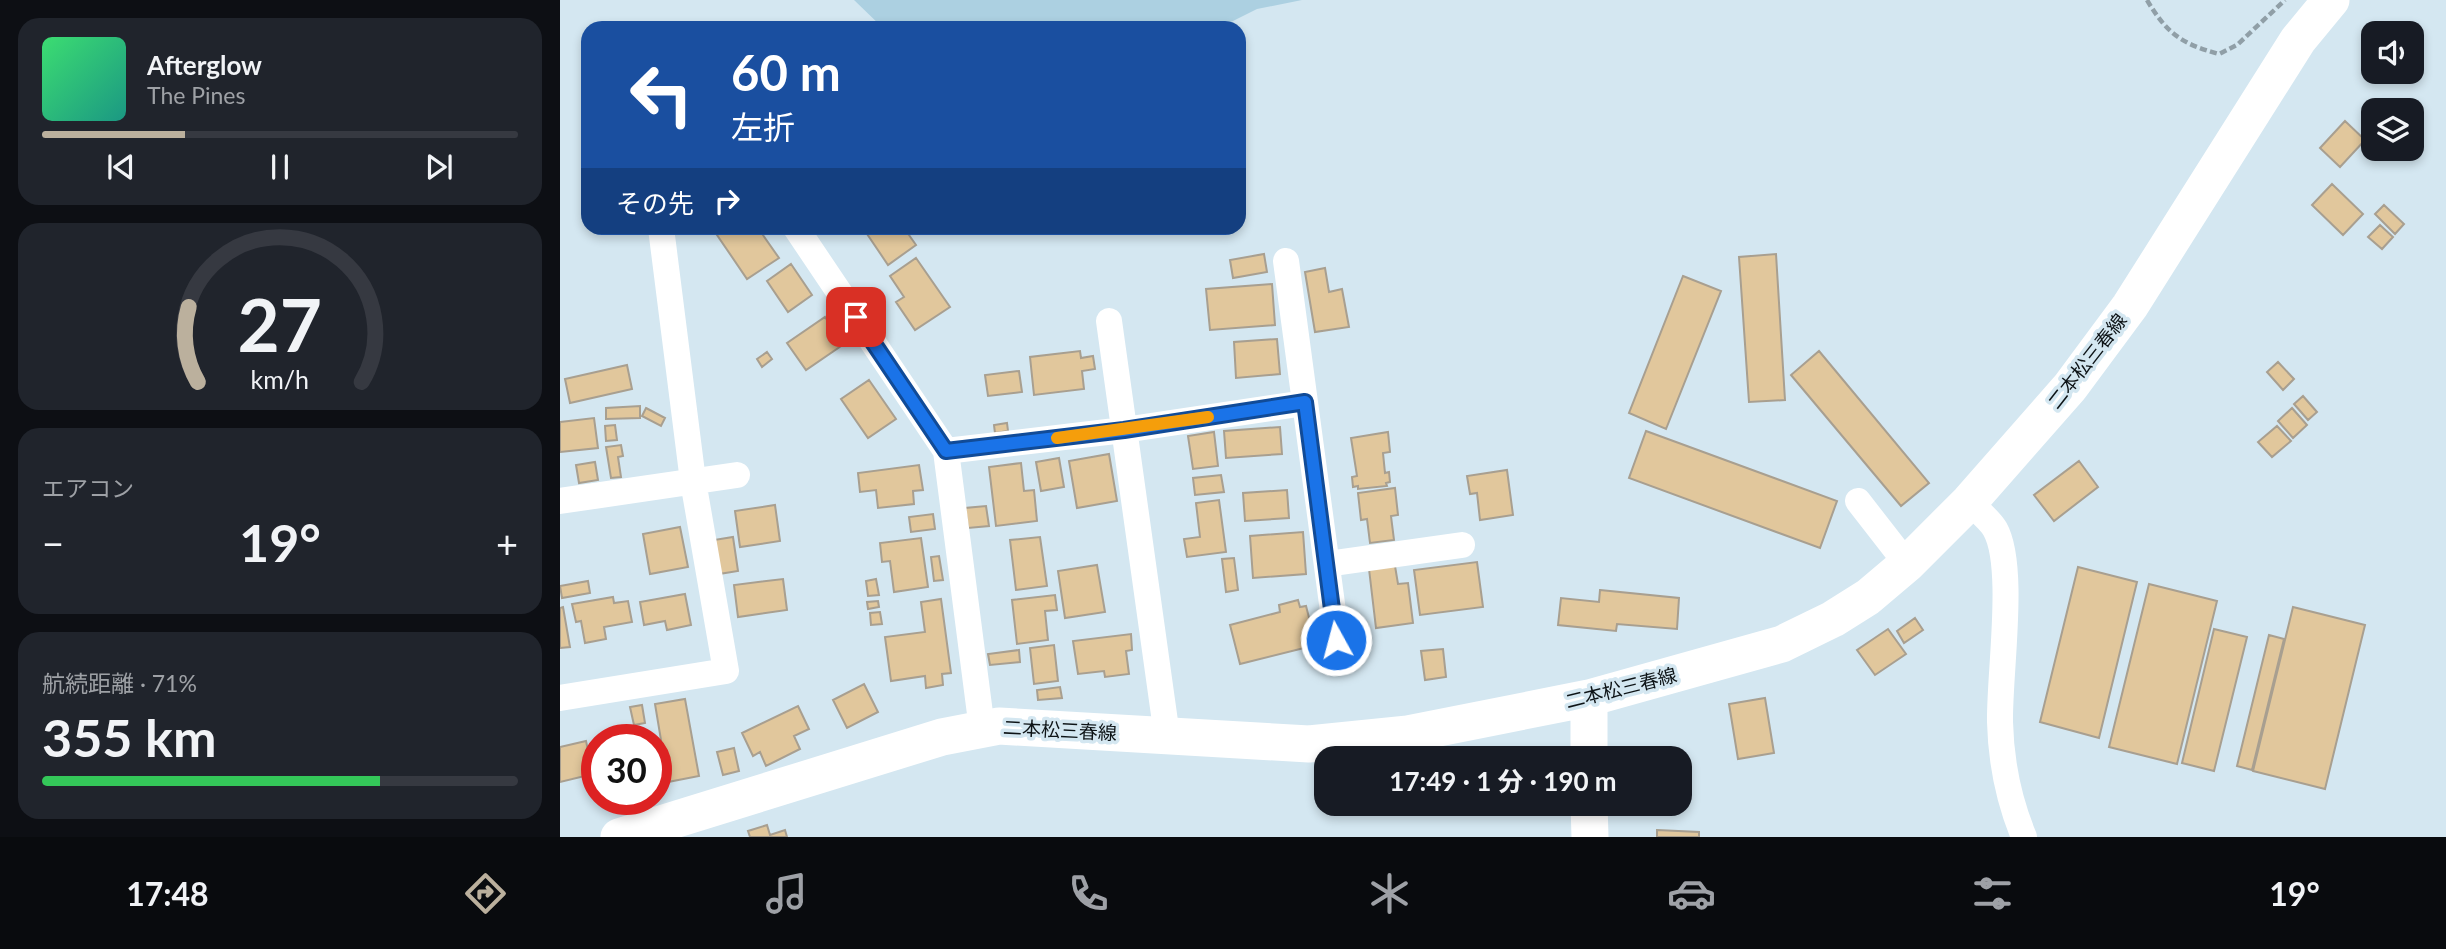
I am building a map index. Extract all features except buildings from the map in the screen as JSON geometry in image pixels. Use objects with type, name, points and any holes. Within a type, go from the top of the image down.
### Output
[{"type":"main road","name":"二本松三春線","points":[[619,837],[942,737],[999,726],[1309,744],[1408,734],[1589,698],[1782,644],[1833,619],[1868,597],[1907,564],[1969,502],[2070,387],[2130,306],[2298,40],[2331,0]]},
{"type":"main road","points":[[1589,698],[1589,746]]},
{"type":"main road","points":[[1589,816],[1590,837]]},
{"type":"street","points":[[561,694],[726,671],[693,481],[662,235]]},
{"type":"street","points":[[801,235],[946,451],[982,729]]},
{"type":"street","points":[[1286,261],[1336,640]]},
{"type":"street","points":[[1109,321],[1167,736]]},
{"type":"street","points":[[946,451],[1124,430],[1305,402]]},
{"type":"street","points":[[560,501],[737,475]]},
{"type":"street","points":[[1858,502],[1907,564]]},
{"type":"street","points":[[1969,502],[1995,529],[2005,565],[2000,722],[2005,774],[2015,817],[2024,837]]},
{"type":"street","points":[[1326,564],[1462,545]]},
{"type":"path","points":[[2147,0],[2156,15],[2177,38],[2199,49],[2219,54],[2237,45],[2285,0]]},
{"type":"shaded area","points":[[854,0],[1302,0],[1257,9],[1233,21],[876,21]]},
{"type":"slow traffic","points":[[1057,438],[1208,417]]},
{"type":"route","points":[[856,317],[946,451],[1124,430],[1305,402],[1336,640]]}]
